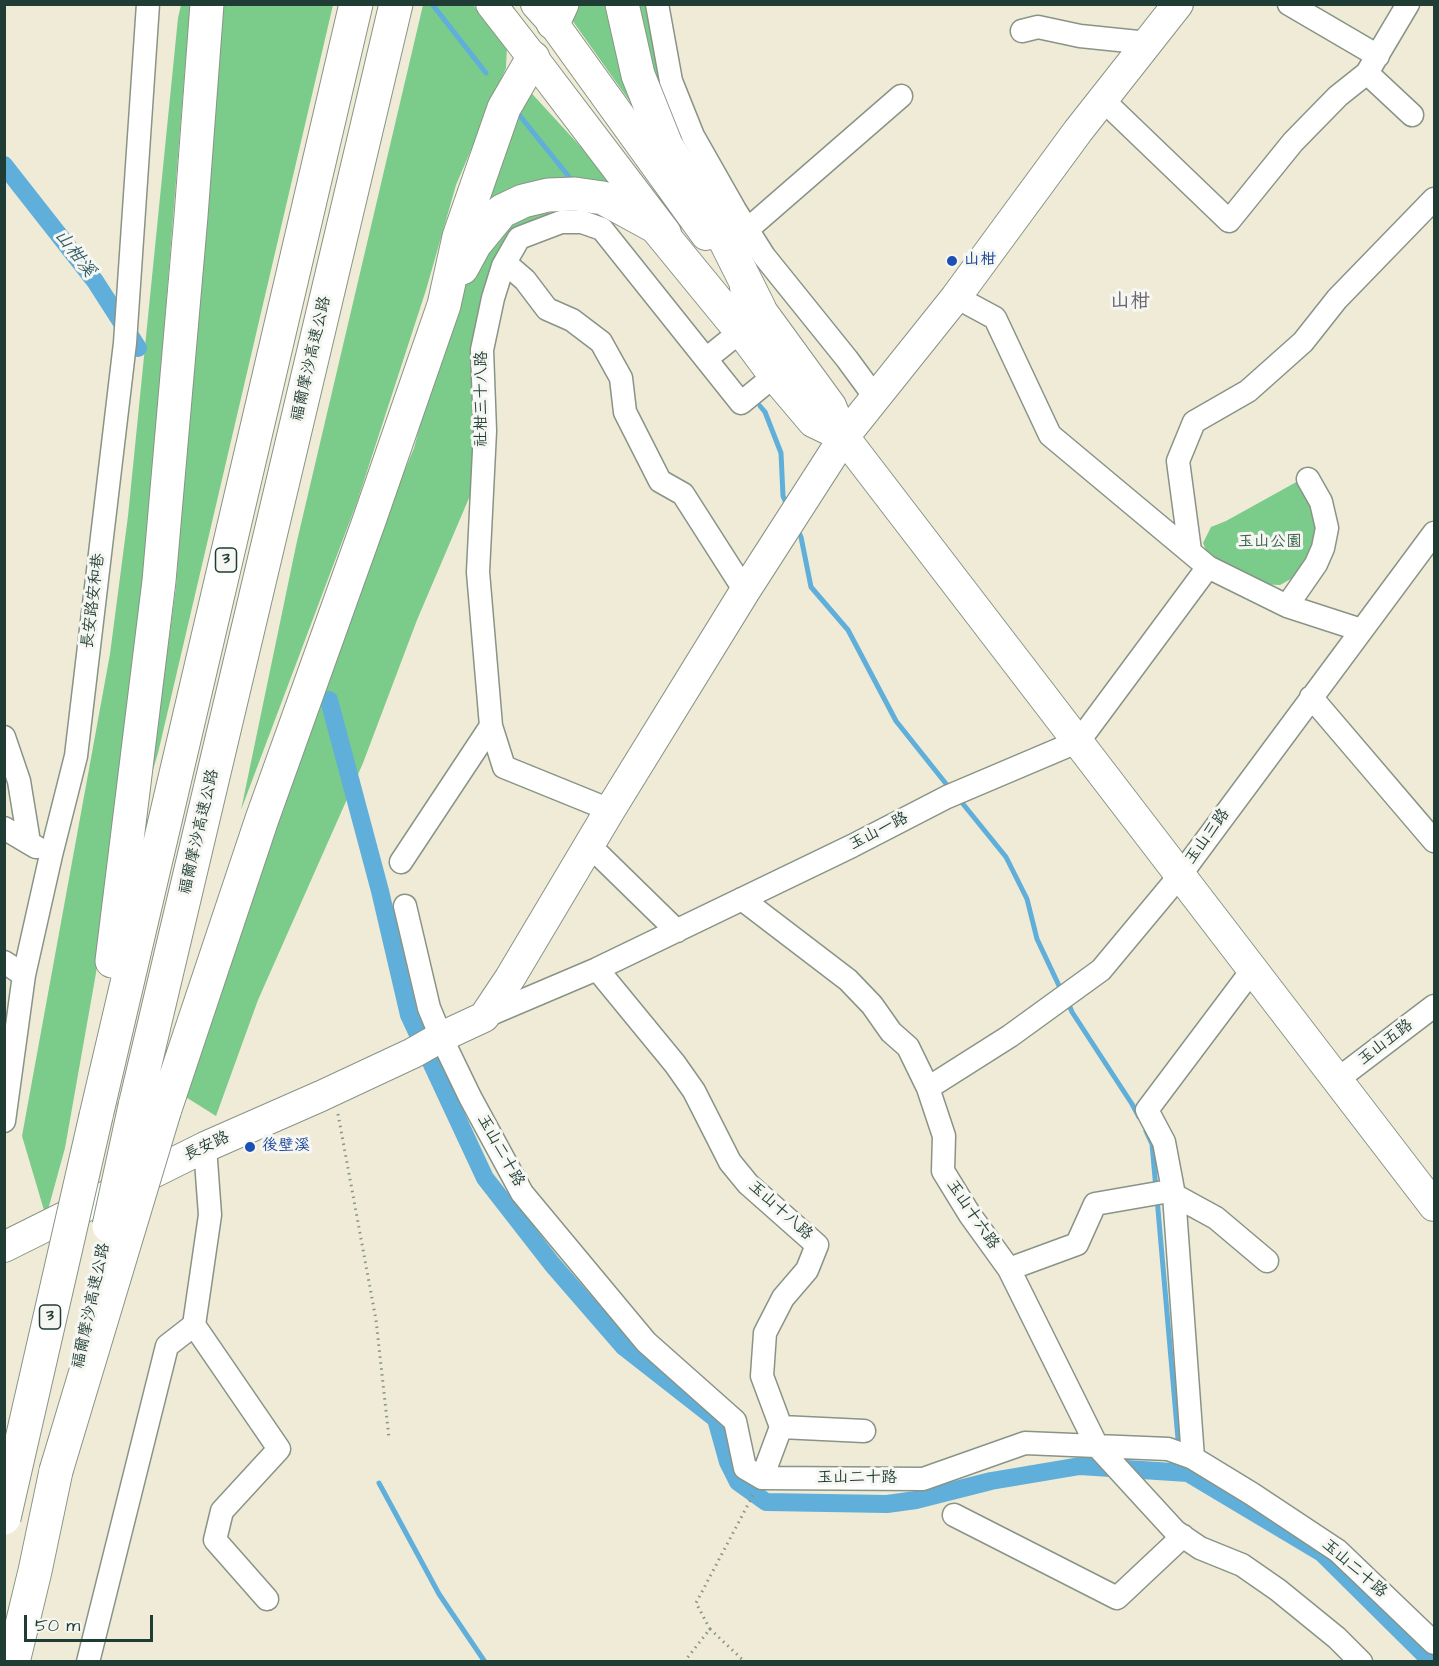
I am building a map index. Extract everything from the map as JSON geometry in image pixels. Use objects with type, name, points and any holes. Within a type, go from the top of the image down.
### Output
[{"type":"highway","points":[[4,1513],[56,1237],[87,1120],[114,952],[158,593],[192,216],[207,4]]},
{"type":"highway","name":"3","points":[[4,1518],[87,1120],[356,4]]},
{"type":"highway","points":[[622,4],[638,75],[666,145],[723,236],[744,320]]},
{"type":"highway","name":"福爾摩沙高速公路","points":[[149,1109],[395,8]]},
{"type":"highway","points":[[13,1662],[56,1471],[149,1109],[262,819],[365,532],[444,305],[459,237],[504,108],[533,58]]},
{"type":"highway","points":[[444,305],[474,244],[502,211],[523,201],[548,195],[575,194],[603,198],[656,227],[744,320]]},
{"type":"main road","points":[[491,4],[744,320],[791,351],[844,396],[859,398],[878,390]]},
{"type":"main road","points":[[484,1017],[745,591],[844,437],[878,390],[956,297],[1078,130],[1178,4]]},
{"type":"main road","points":[[533,58],[550,11]]},
{"type":"main road","points":[[550,11],[744,320],[808,434],[817,455],[816,466],[799,505]]},
{"type":"main road","points":[[791,351],[831,406],[844,437],[1434,1206]]},
{"type":"main road","points":[[774,376],[813,422],[844,437]]},
{"type":"main road","name":"長安路","points":[[4,1247],[205,1147],[413,1053],[484,1017]]},
{"type":"street","name":"長安路安和巷","points":[[4,1121],[24,975],[76,756],[125,343],[148,4]]},
{"type":"street","points":[[657,4],[670,81],[693,136],[735,210],[764,256],[847,359],[878,390]]},
{"type":"street","points":[[1289,4],[1372,64],[1412,115]]},
{"type":"street","points":[[1103,100],[1229,221],[1293,142],[1372,64],[1408,4]]},
{"type":"street","points":[[1022,31],[1038,27],[1080,36],[1148,43]]},
{"type":"street","points":[[748,229],[901,96]]},
{"type":"street","points":[[1190,551],[1178,461],[1194,422],[1248,391],[1303,342],[1337,299],[1434,199]]},
{"type":"street","name":"社柑三十八路","points":[[610,810],[504,767],[491,726],[478,572],[485,431],[482,350],[502,266],[519,238],[561,222],[582,222],[602,229],[741,403],[774,376]]},
{"type":"street","points":[[502,266],[510,267],[525,279],[547,309],[572,320],[601,342],[621,378],[625,412],[660,481],[683,494],[745,591]]},
{"type":"street","points":[[956,297],[994,318],[1050,435],[1208,567],[1287,606],[1361,630]]},
{"type":"street","points":[[706,359],[744,320]]},
{"type":"street","points":[[1287,606],[1316,564],[1323,548],[1327,528],[1321,502],[1308,479]]},
{"type":"street","name":"玉山三路","points":[[928,1088],[1010,1036],[1101,970],[1181,874],[1434,533]]},
{"type":"street","points":[[1078,741],[1208,567]]},
{"type":"street","points":[[1311,697],[1434,841]]},
{"type":"street","points":[[401,862],[491,726]]},
{"type":"street","points":[[4,737],[19,781],[28,842]]},
{"type":"street","name":"玉山一路","points":[[484,1017],[597,969],[955,794],[1078,741]]},
{"type":"street","points":[[4,828],[51,855]]},
{"type":"street","points":[[589,845],[677,931]]},
{"type":"street","name":"玉山十六路","points":[[742,899],[848,980],[872,1005],[891,1032],[908,1047],[928,1088],[944,1136],[942,1171],[1009,1269],[1098,1447],[1175,1531],[1200,1548],[1242,1565],[1278,1590],[1337,1638],[1361,1662]]},
{"type":"street","name":"玉山二十路","points":[[405,906],[429,1008],[470,1097],[522,1193],[646,1342],[735,1421],[746,1468],[762,1478],[923,1479],[1025,1443],[1168,1449],[1186,1455],[1252,1494],[1338,1551],[1434,1643]]},
{"type":"street","points":[[4,962],[24,975]]},
{"type":"street","name":"玉山十八路","points":[[597,969],[675,1064],[693,1091],[730,1162],[748,1184],[817,1245],[807,1270],[783,1298],[765,1333],[762,1376],[781,1427]]},
{"type":"street","points":[[1186,1455],[1162,1194],[1164,1142],[1147,1110],[1252,969]]},
{"type":"street","name":"玉山五路","points":[[1338,1079],[1434,1006]]},
{"type":"street","points":[[205,1147],[210,1215],[194,1325],[279,1449],[222,1511],[215,1540],[267,1599]]},
{"type":"street","points":[[1009,1269],[1077,1244],[1095,1204],[1162,1194],[1216,1218],[1267,1261]]},
{"type":"street","points":[[88,1662],[167,1346],[194,1325]]},
{"type":"street","points":[[762,1478],[781,1427],[864,1431]]},
{"type":"street","points":[[954,1515],[1117,1598],[1183,1536]]},
{"type":"path","points":[[333,1090],[376,1320],[389,1438]]},
{"type":"path","points":[[745,1662],[710,1629],[696,1603],[762,1478]]},
{"type":"path","points":[[684,1662],[710,1629]]},
{"type":"green space","points":[[181,5],[190,5],[137,668],[96,973],[65,1148],[46,1217],[22,1136],[110,654],[128,516]]},
{"type":"green space","points":[[219,5],[333,5],[150,780],[176,587]]},
{"type":"green space","points":[[423,5],[473,5],[507,45],[506,68],[456,185],[426,290],[357,502],[241,810],[297,541]]},
{"type":"green space","points":[[579,5],[620,5],[643,120],[572,20]]},
{"type":"green space","points":[[632,5],[648,5],[698,176],[651,87]]},
{"type":"green space","points":[[524,85],[635,206],[582,187],[471,223]]},
{"type":"green space","points":[[545,212],[555,214],[521,225],[494,263],[480,328],[472,491],[417,620],[363,763],[258,1000],[216,1116],[181,1094],[385,518],[414,448],[450,313],[480,251],[509,220]]},
{"type":"green space","name":"玉山公園","points":[[1300,480],[1316,510],[1316,539],[1310,556],[1298,575],[1280,585],[1257,584],[1210,560],[1203,543],[1211,527]]},
{"type":"waterway","points":[[432,4],[486,73]]},
{"type":"waterway","points":[[516,111],[574,183]]},
{"type":"waterway","name":"山柑溪","points":[[4,165],[95,281],[138,348]]},
{"type":"waterway","points":[[760,406],[765,412],[781,453],[783,496],[787,505]]},
{"type":"waterway","points":[[797,528],[801,537],[811,587],[848,630],[896,721],[951,790]]},
{"type":"waterway","points":[[329,700],[380,891],[409,1015],[485,1178],[552,1264],[624,1347],[716,1419],[728,1462],[738,1482],[766,1502],[887,1504],[916,1500],[991,1481],[1080,1466],[1188,1473],[1322,1553],[1430,1662]]},
{"type":"waterway","points":[[959,799],[1006,857],[1027,899],[1037,939],[1062,992]]},
{"type":"waterway","points":[[1067,1000],[1072,1012],[1139,1117]]},
{"type":"waterway","points":[[1146,1131],[1152,1144],[1156,1189]]},
{"type":"waterway","points":[[1157,1198],[1180,1446]]},
{"type":"waterway","points":[[379,1483],[439,1594],[485,1662]]},
{"type":"place","name":"山柑","points":[[952,261]]},
{"type":"place","name":"後壁溪","points":[[250,1147]]},
{"type":"district","name":"山柑","points":[[1130,303]]}]
